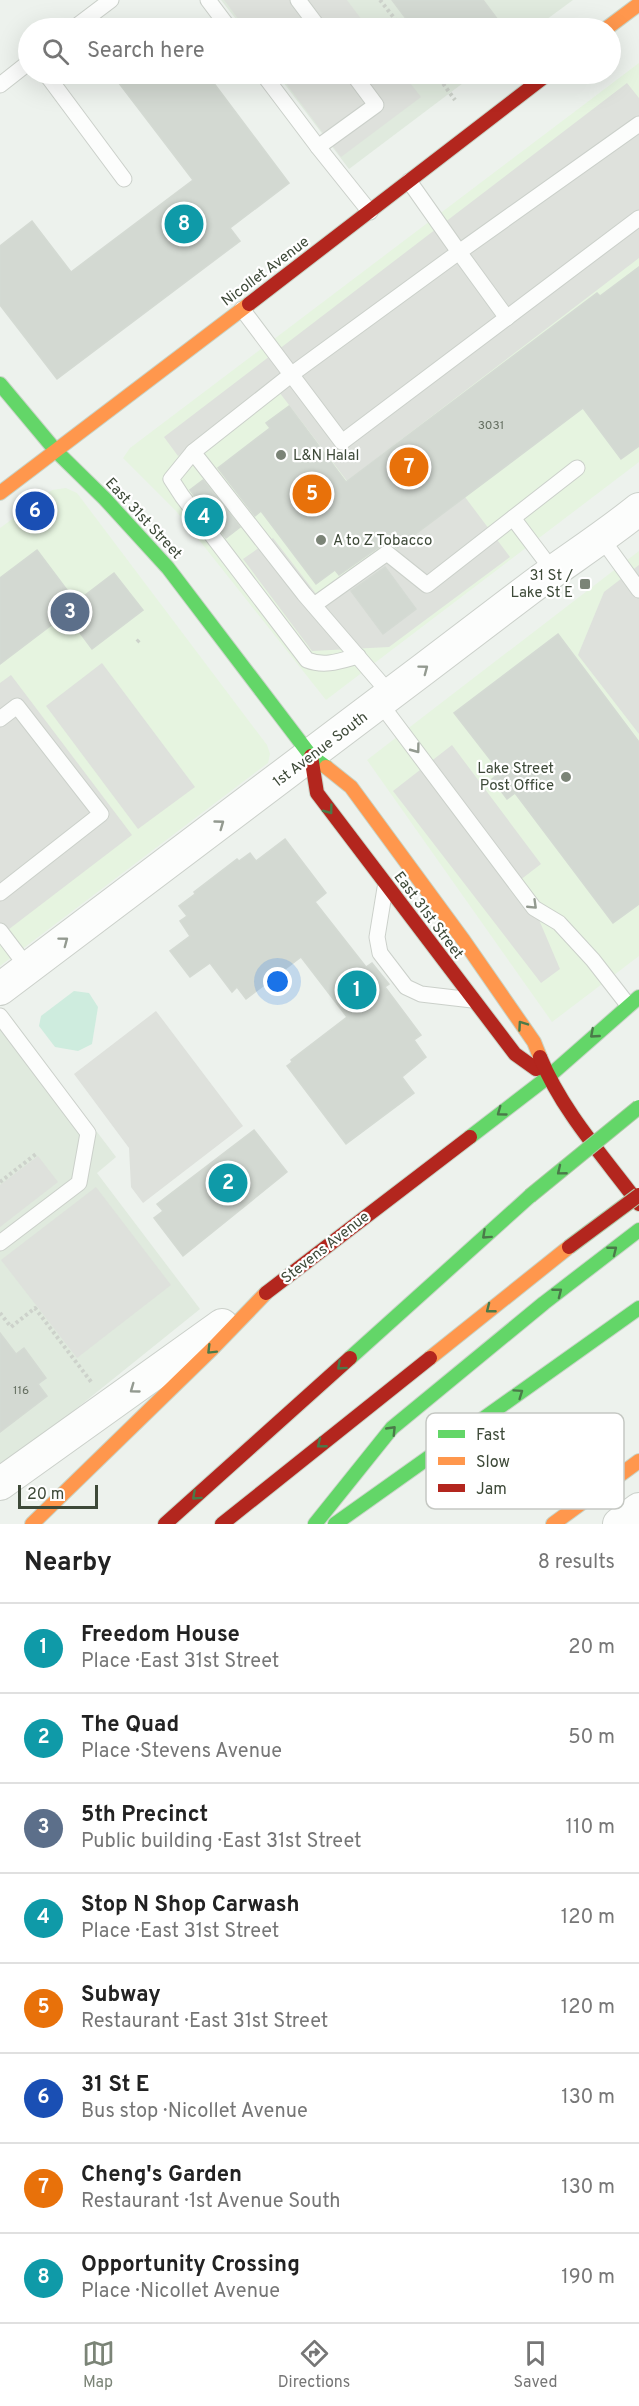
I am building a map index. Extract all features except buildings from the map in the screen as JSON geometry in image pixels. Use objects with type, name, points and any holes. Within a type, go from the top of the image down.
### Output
[{"type":"main road","points":[[620,18],[639,4]]},
{"type":"main road","name":"Nicollet Avenue","points":[[0,493],[535,84]]},
{"type":"main road","name":"East 31st Street","points":[[0,384],[56,451],[105,499],[168,568],[311,756],[351,787],[534,1042],[548,1077],[566,1106],[639,1204]]},
{"type":"main road","name":"East 31st Street","points":[[311,756],[317,793],[516,1054],[548,1077]]},
{"type":"main road","name":"Stevens Avenue","points":[[266,1293],[548,1077],[634,1001]]},
{"type":"main road","points":[[165,1524],[530,1196],[639,1107]]},
{"type":"main road","points":[[222,1524],[569,1247],[639,1195]]},
{"type":"main road","points":[[315,1524],[392,1428],[586,1270],[639,1230]]},
{"type":"main road","points":[[32,1524],[212,1349],[266,1293]]},
{"type":"main road","points":[[491,1413],[639,1308]]},
{"type":"main road","points":[[335,1524],[426,1459]]},
{"type":"main road","points":[[624,1472],[639,1461]]},
{"type":"main road","points":[[553,1524],[573,1509]]},
{"type":"street","name":"1st Avenue South","points":[[0,989],[553,571],[602,539],[639,509]]},
{"type":"street","name":"Stevens Avenue","points":[[0,1484],[266,1293]]},
{"type":"street","points":[[619,1524],[639,1509]]},
{"type":"lane","points":[[87,18],[111,0]]},
{"type":"lane","points":[[208,0],[222,18]]},
{"type":"lane","points":[[298,0],[312,18]]},
{"type":"lane","points":[[0,85],[18,71]]},
{"type":"lane","points":[[53,84],[124,179]]},
{"type":"lane","points":[[271,84],[370,212]]},
{"type":"lane","points":[[318,147],[376,105],[360,84]]},
{"type":"lane","points":[[358,656],[332,664],[307,660],[171,479],[193,452],[292,374],[639,124]]},
{"type":"lane","points":[[409,181],[507,318]]},
{"type":"lane","points":[[242,309],[342,442],[639,218]]},
{"type":"lane","points":[[193,452],[314,605],[358,656],[534,908],[559,923],[634,1001]]},
{"type":"lane","points":[[314,605],[387,553],[427,585],[576,468]]},
{"type":"lane","points":[[513,518],[553,571]]},
{"type":"lane","points":[[602,539],[639,590]]},
{"type":"lane","points":[[0,719],[17,706],[101,814],[0,893]]},
{"type":"lane","points":[[386,885],[377,937],[380,953],[406,987],[422,994],[473,1000]]},
{"type":"lane","points":[[0,931],[28,968]]},
{"type":"lane","points":[[0,1016],[88,1133],[79,1183],[0,1243]]},
{"type":"path","points":[[380,0],[394,18]]},
{"type":"path","points":[[444,84],[455,99]]},
{"type":"path","points":[[137,642],[141,638]]},
{"type":"path","points":[[0,1182],[36,1154]]},
{"type":"path","points":[[0,1313],[11,1327],[35,1308],[92,1383]]},
{"type":"shaded area","points":[[221,0],[573,0],[549,18],[235,18]]},
{"type":"shaded area","points":[[224,0],[347,0],[360,18],[238,18]]},
{"type":"shaded area","points":[[639,63],[639,462],[326,700],[176,511],[123,458],[130,448],[611,84],[621,84],[621,77]]},
{"type":"shaded area","points":[[627,83],[639,98],[639,258],[347,481],[273,384],[178,456],[164,437]]},
{"type":"shaded area","points":[[285,84],[462,84],[349,169]]},
{"type":"shaded area","points":[[286,84],[411,84],[421,97],[341,157]]},
{"type":"shaded area","points":[[66,488],[77,493],[267,745],[270,754],[268,763],[0,966],[0,528],[52,490]]},
{"type":"shaded area","points":[[465,497],[510,557],[389,647],[312,651],[243,559],[273,538],[317,595],[381,547],[397,549]]},
{"type":"shaded area","points":[[639,551],[639,956],[552,1022],[367,760]]},
{"type":"shaded area","points":[[639,565],[639,734],[578,655],[604,592]]},
{"type":"shaded area","points":[[102,663],[195,787],[138,829],[46,706]]},
{"type":"shaded area","points":[[11,675],[132,835],[0,936],[0,683]]},
{"type":"shaded area","points":[[452,745],[541,864],[515,884],[534,908],[560,969],[541,983],[393,791]]},
{"type":"shaded area","points":[[74,991],[89,993],[98,1007],[92,1044],[78,1051],[55,1047],[39,1026],[41,1016]]},
{"type":"shaded area","points":[[156,1011],[243,1126],[143,1203],[131,1187],[129,1148],[74,1074]]},
{"type":"shaded area","points":[[6,1012],[116,1157],[97,1173],[200,1309],[0,1470],[0,1016]]},
{"type":"shaded area","points":[[38,1156],[58,1182],[0,1227],[0,1185]]},
{"type":"shaded area","points":[[96,1187],[171,1285],[77,1358],[1,1260]]},
{"type":"traffic: fast","points":[[0,384],[56,451],[105,499],[168,568],[311,756],[326,767]]},
{"type":"traffic: fast","points":[[470,1137],[548,1077],[639,997]]},
{"type":"traffic: fast","points":[[530,1196],[639,1107]]},
{"type":"traffic: fast","points":[[350,1358],[530,1196]]},
{"type":"traffic: fast","points":[[315,1524],[392,1428],[544,1303],[639,1230]]},
{"type":"traffic: fast","points":[[491,1413],[639,1308]]},
{"type":"traffic: fast","points":[[335,1524],[426,1459]]},
{"type":"traffic: slow","points":[[620,18],[639,4]]},
{"type":"traffic: slow","points":[[0,493],[249,304]]},
{"type":"traffic: slow","points":[[326,767],[351,787],[464,941],[534,1042],[540,1057]]},
{"type":"traffic: slow","points":[[430,1358],[569,1247]]},
{"type":"traffic: slow","points":[[32,1524],[212,1349],[266,1293]]},
{"type":"traffic: slow","points":[[624,1472],[639,1461]]},
{"type":"traffic: slow","points":[[553,1524],[573,1509]]},
{"type":"traffic: jam","points":[[249,304],[535,84]]},
{"type":"traffic: jam","points":[[311,756],[317,793],[515,1054],[536,1069]]},
{"type":"traffic: jam","points":[[540,1057],[572,1115],[639,1204]]},
{"type":"traffic: jam","points":[[266,1293],[470,1137]]},
{"type":"traffic: jam","points":[[569,1247],[639,1195]]},
{"type":"traffic: jam","points":[[165,1524],[350,1358]]},
{"type":"traffic: jam","points":[[222,1524],[430,1358]]},
{"type":"place","name":"Opportunity Crossing","points":[[184,224]]},
{"type":"place","name":"L&N Halal","points":[[281,455]]},
{"type":"place","name":"Cheng's Garden","points":[[409,467]]},
{"type":"place","name":"Subway","points":[[312,494]]},
{"type":"place","name":"31 St E","points":[[35,511]]},
{"type":"place","name":"Stop N Shop Carwash","points":[[204,517]]},
{"type":"place","name":"A to Z Tobacco","points":[[321,540]]},
{"type":"place","name":"31 St / Lake St E","points":[[585,584]]},
{"type":"place","name":"5th Precinct","points":[[70,612]]},
{"type":"place","name":"Lake Street Post Office","points":[[566,777]]},
{"type":"place","name":"Freedom House","points":[[357,990]]},
{"type":"place","name":"The Quad","points":[[228,1183]]}]
